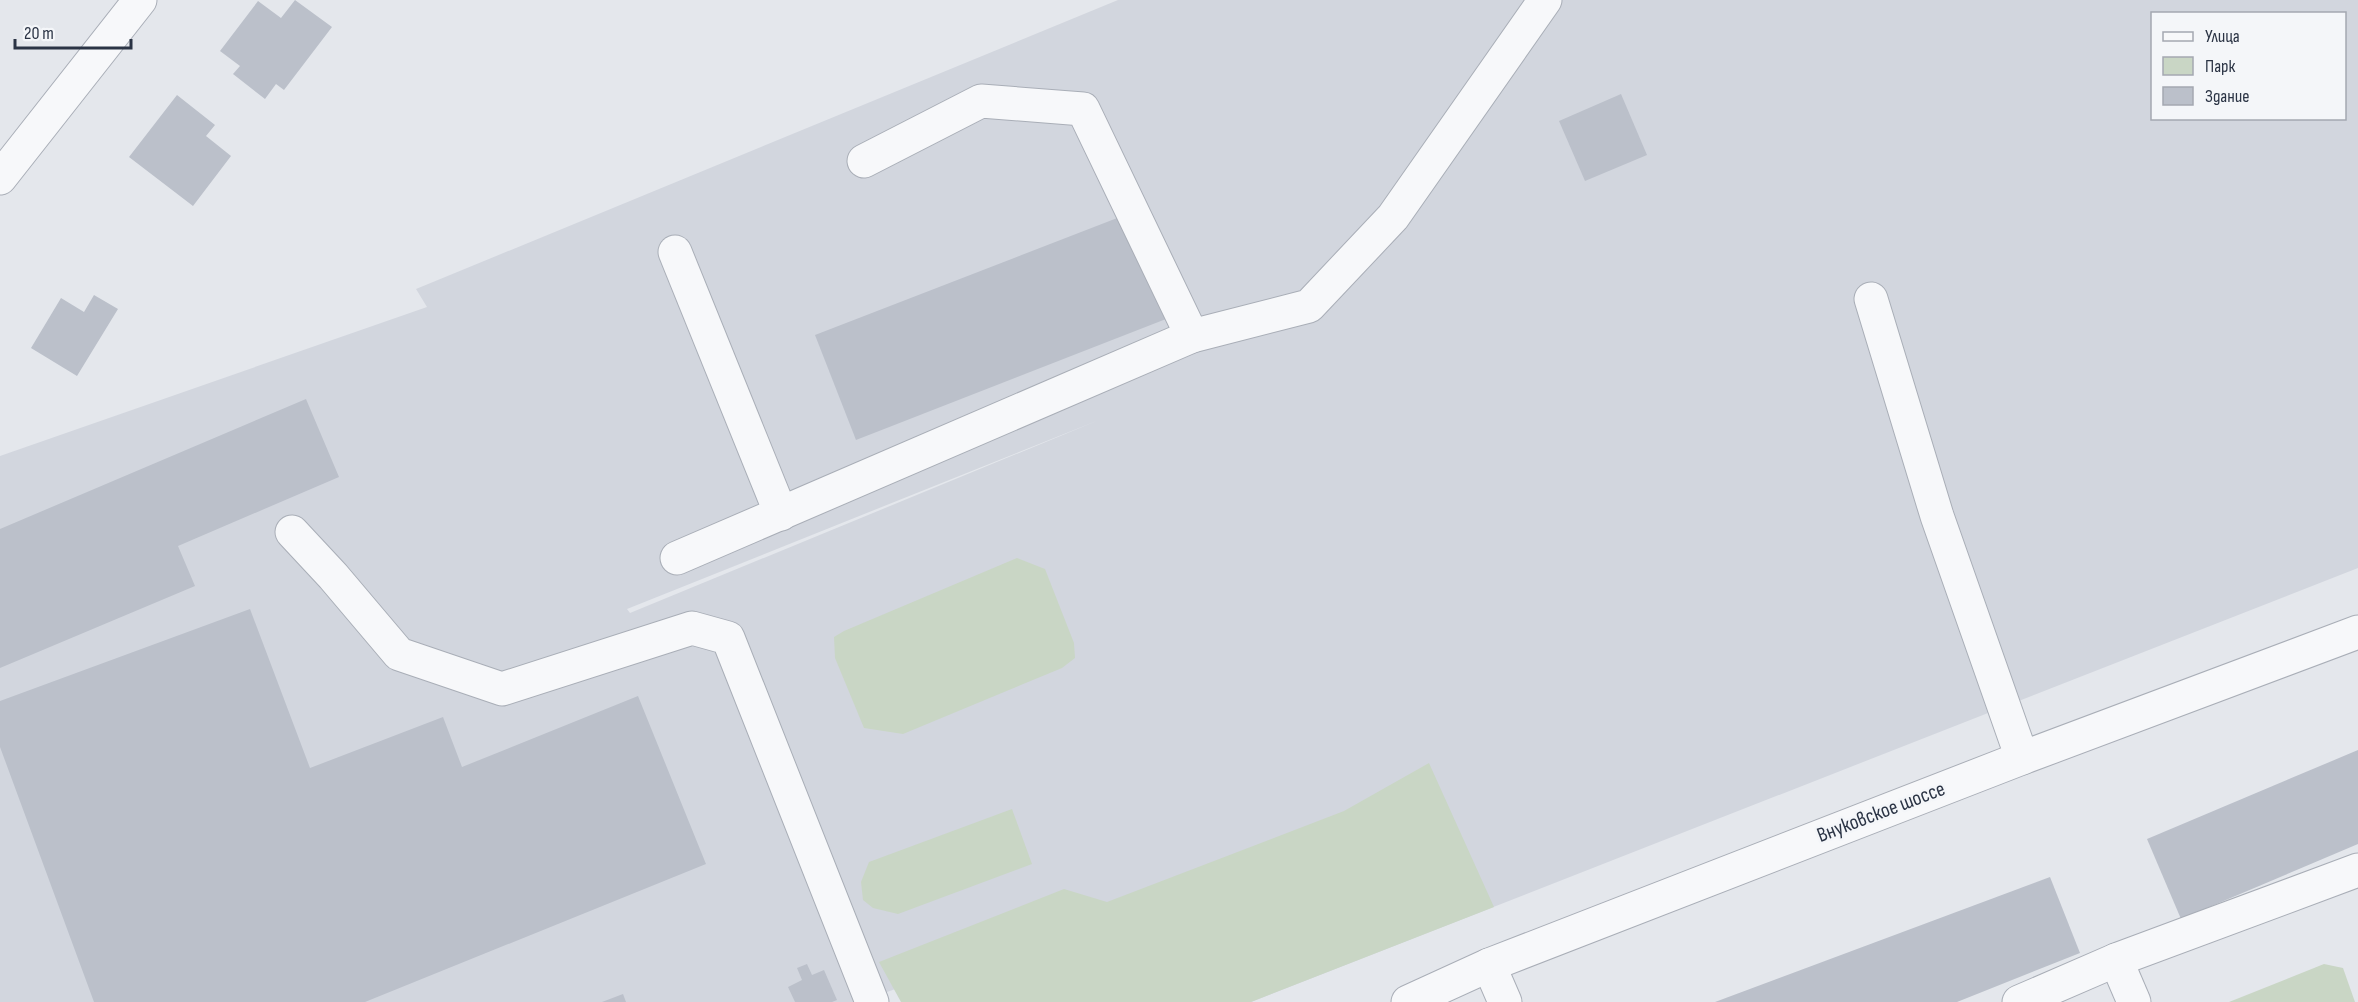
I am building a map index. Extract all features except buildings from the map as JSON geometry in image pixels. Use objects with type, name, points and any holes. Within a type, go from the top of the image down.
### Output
[{"type":"street","points":[[0,178],[140,0]]},
{"type":"street","points":[[677,558],[1192,336],[1309,306],[1393,217],[1545,0]]},
{"type":"street","points":[[864,161],[981,101],[1083,109],[1192,336]]},
{"type":"street","points":[[675,252],[781,514]]},
{"type":"street","points":[[1871,299],[1936,516],[2022,758]]},
{"type":"street","points":[[292,532],[333,576],[399,654],[502,688],[692,628],[728,638],[872,1002]]},
{"type":"street","name":"Внуковское шоссе","points":[[1408,1002],[1489,965],[2022,758],[2358,632]]},
{"type":"street","points":[[2019,1002],[2116,960],[2355,880]]},
{"type":"street","points":[[2116,960],[2134,1002]]},
{"type":"street","points":[[1489,965],[1504,1002]]},
{"type":"shaded area","points":[[1118,0],[2358,0],[2358,568],[1251,1002],[915,982],[859,1002],[0,1002],[0,456],[427,307],[416,289]],"holes":[[[1099,420],[630,613],[627,609]]]},
{"type":"green space","points":[[1017,558],[1045,569],[1074,643],[1075,658],[1062,668],[903,734],[864,728],[835,658],[834,637]]},
{"type":"green space","points":[[1429,763],[1494,907],[1251,1002],[901,1002],[879,962],[1064,889],[1107,902],[1344,811]]},
{"type":"green space","points":[[1012,809],[1032,864],[898,914],[873,908],[863,900],[861,882],[869,862]]},
{"type":"green space","points":[[2324,964],[2343,968],[2355,1002],[2229,1002]]}]
